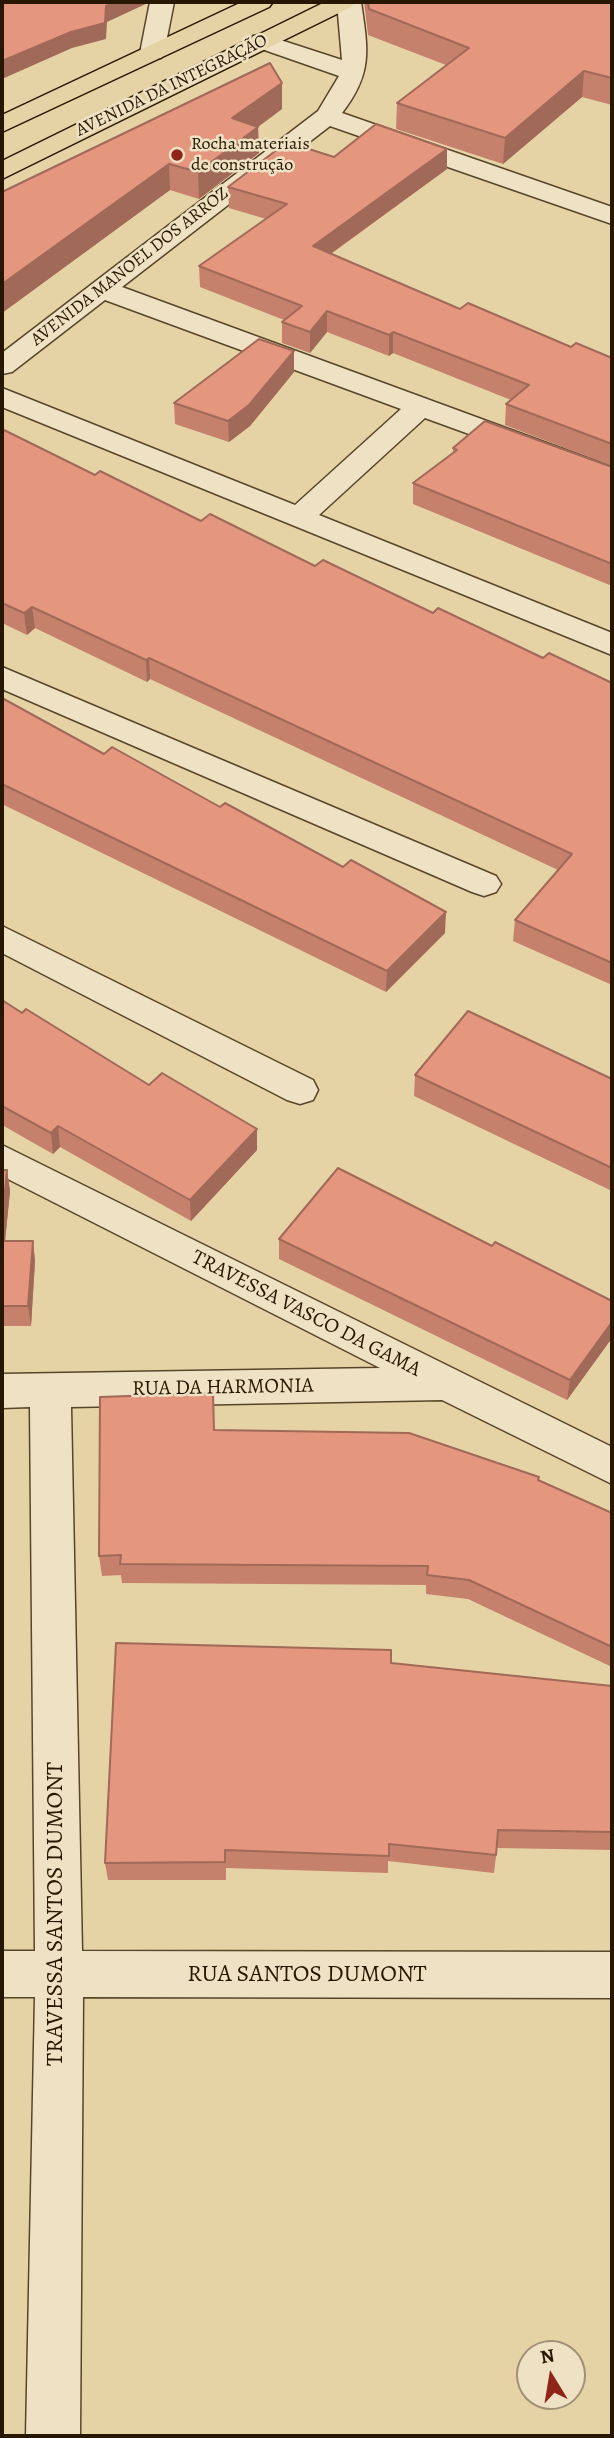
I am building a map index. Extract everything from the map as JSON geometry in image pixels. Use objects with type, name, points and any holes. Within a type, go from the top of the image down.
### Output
[{"type":"main road","name":"AVENIDA DA INTEGRAÇÃO","points":[[2,124],[261,2]]},
{"type":"main road","name":"AVENIDA DA INTEGRAÇÃO","points":[[2,171],[343,2]]},
{"type":"street","points":[[152,54],[162,2]]},
{"type":"street","points":[[262,41],[354,73],[349,2]]},
{"type":"street","name":"AVENIDA MANOEL DOS ARROZ","points":[[2,366],[327,116],[340,100],[354,73]]},
{"type":"street","points":[[327,116],[612,216]]},
{"type":"street","points":[[102,289],[423,405],[612,477]]},
{"type":"street","points":[[2,397],[612,645]]},
{"type":"street","points":[[299,517],[423,405]]},
{"type":"street","points":[[2,677],[484,884]]},
{"type":"street","points":[[2,938],[300,1090]]},
{"type":"street","name":"TRAVESSA VASCO DA GAMA","points":[[2,1159],[612,1467]]},
{"type":"street","name":"RUA DA HARMONIA","points":[[2,1391],[444,1384]]},
{"type":"street","name":"TRAVESSA SANTOS DUMONT","points":[[50,1391],[59,1975],[52,2436]]},
{"type":"street","name":"RUA SANTOS DUMONT","points":[[2,1974],[612,1975]]},
{"type":"building","points":[[2,2],[115,2],[106,6],[105,23],[71,32],[2,61]]},
{"type":"building","points":[[368,2],[612,2],[612,78],[584,71],[505,138],[397,103],[469,48],[369,9]]},
{"type":"building","points":[[270,63],[282,83],[232,118],[258,127],[198,172],[169,164],[2,284],[2,192]]},
{"type":"building","points":[[376,124],[447,149],[313,246],[460,309],[468,303],[571,347],[576,343],[612,358],[612,444],[506,404],[529,385],[393,332],[389,335],[327,311],[310,332],[282,322],[302,306],[199,266],[287,204],[228,187],[287,142],[334,157]]},
{"type":"building","points":[[259,339],[294,351],[249,405],[228,421],[174,403]]},
{"type":"building","points":[[485,421],[612,467],[612,564],[413,483],[457,450],[453,448]]},
{"type":"building","points":[[2,429],[95,475],[100,471],[201,521],[210,514],[315,566],[323,560],[433,613],[438,608],[543,658],[549,653],[612,683],[612,963],[515,920],[572,854],[149,658],[146,660],[32,607],[24,613],[2,603]]},
{"type":"building","points":[[2,698],[104,754],[112,747],[220,807],[225,803],[343,867],[351,860],[446,912],[387,971],[2,784]]},
{"type":"building","points":[[2,1000],[22,1013],[26,1009],[149,1085],[162,1073],[257,1129],[190,1200],[58,1126],[51,1133],[2,1106]]},
{"type":"building","points":[[468,1011],[612,1079],[612,1168],[415,1075]]},
{"type":"building","points":[[338,1168],[492,1246],[495,1242],[612,1301],[612,1322],[570,1380],[279,1239]]},
{"type":"building","points":[[2,1170],[7,1170],[2,1222]]},
{"type":"building","points":[[2,1241],[33,1241],[28,1306],[2,1306]]},
{"type":"building","points":[[213,1393],[214,1430],[409,1433],[539,1477],[538,1480],[612,1513],[612,1647],[469,1580],[427,1575],[428,1566],[120,1564],[121,1555],[99,1556],[100,1397]]},
{"type":"building","points":[[116,1643],[391,1650],[391,1663],[612,1686],[612,1832],[498,1830],[496,1855],[389,1844],[389,1856],[225,1850],[225,1862],[105,1863]]},
{"type":"place","name":"Rocha materiais de construção","points":[[177,155]]}]
